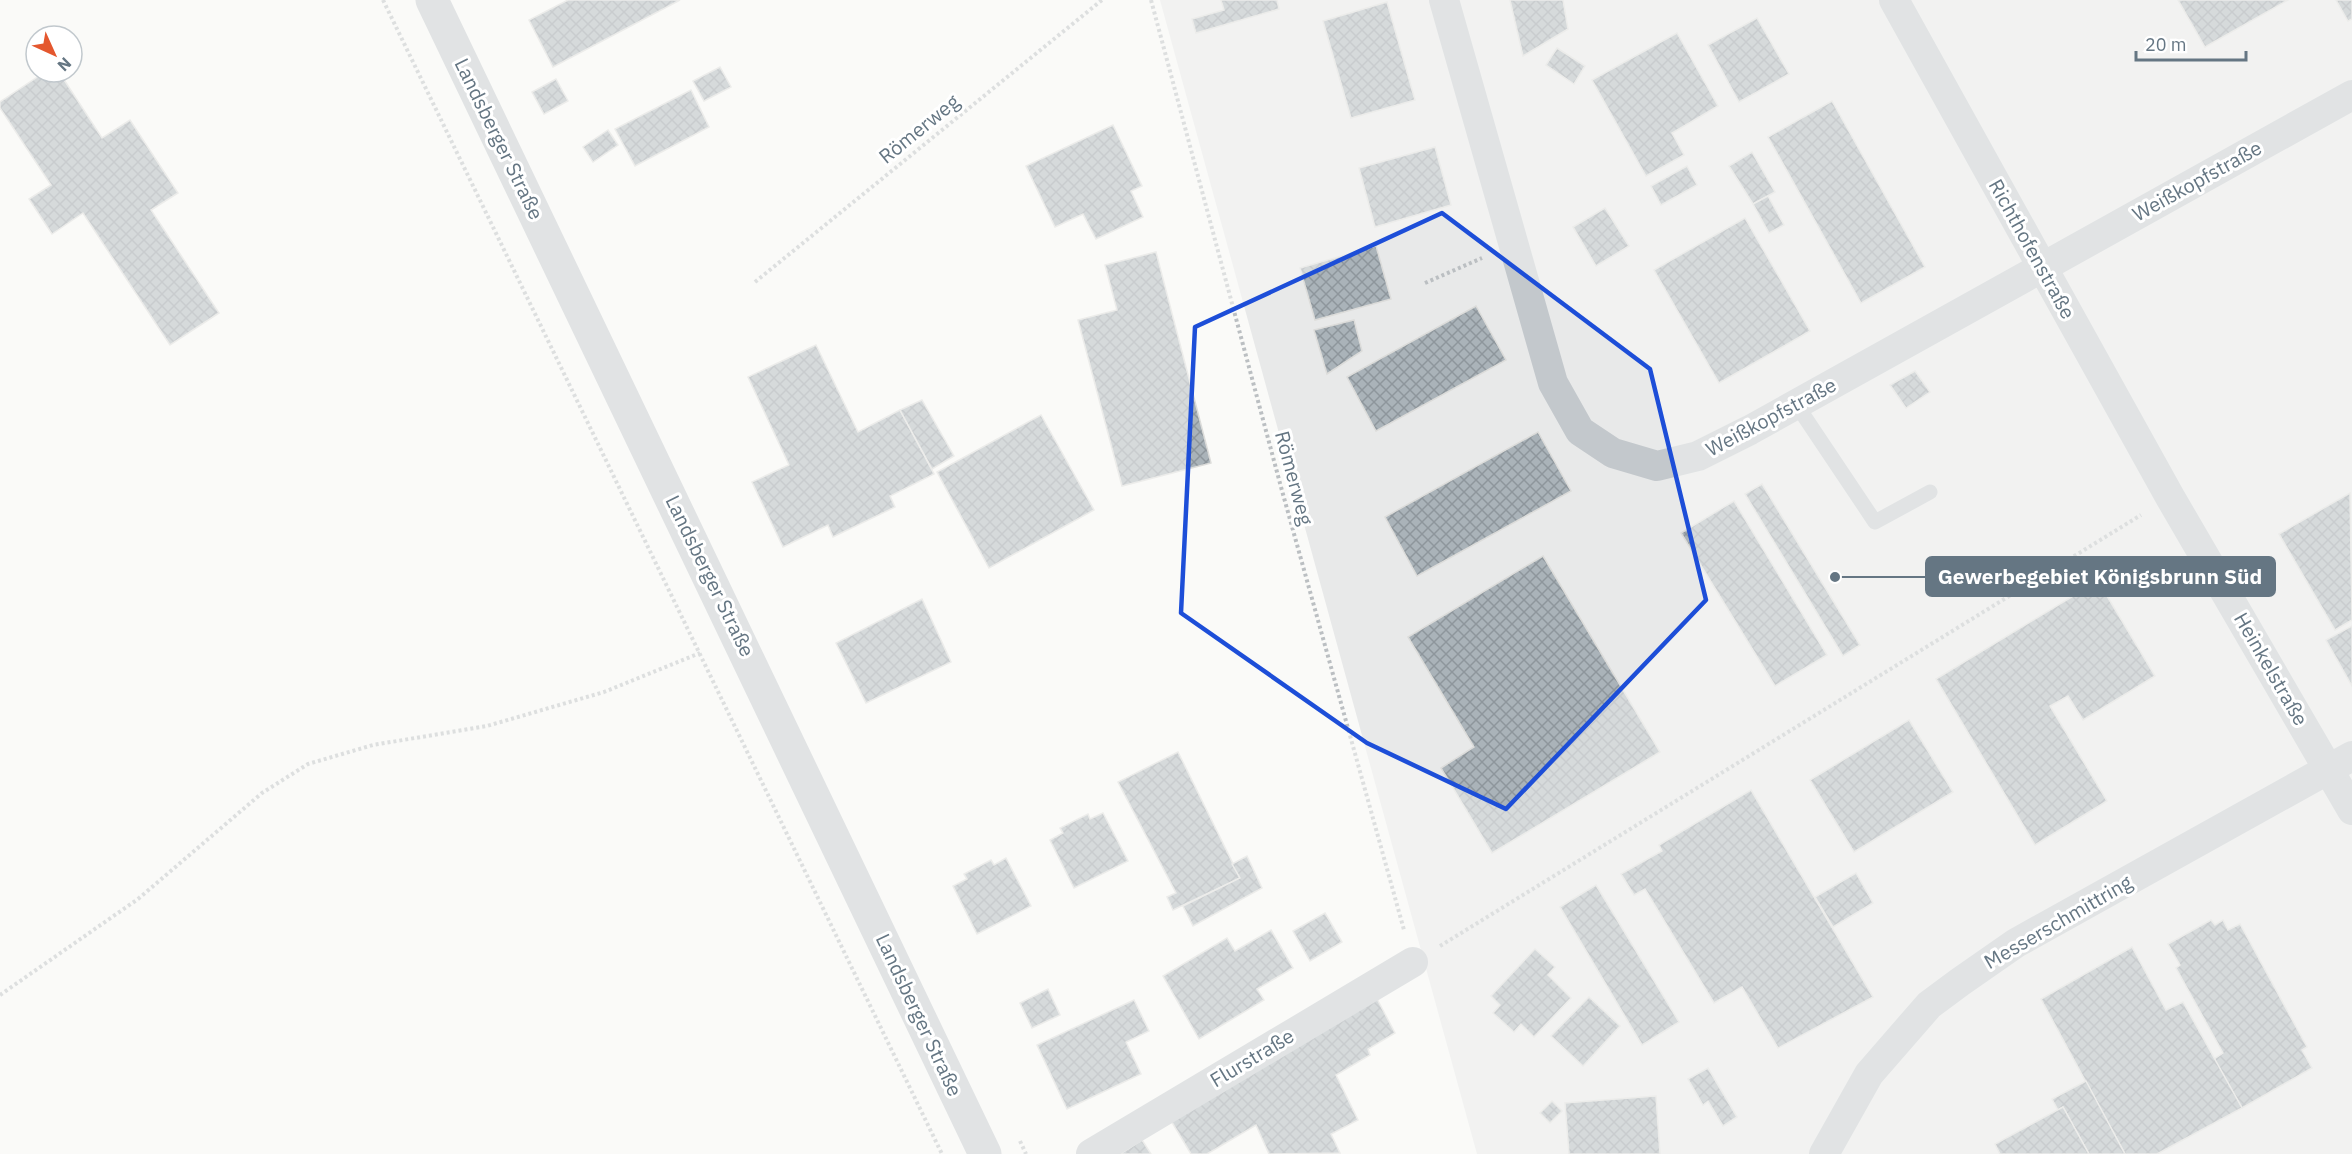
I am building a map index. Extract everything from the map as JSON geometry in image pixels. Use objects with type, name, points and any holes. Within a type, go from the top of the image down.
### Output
[{"type":"street","name":"Landsberger Straße","points":[[432,0],[738,633],[985,1154]]},
{"type":"street","name":"Weißkopfstraße","points":[[1444,0],[1553,383],[1580,431],[1613,453],[1657,466],[1698,456],[1796,404],[2352,95]]},
{"type":"street","name":"Richthofenstraße","points":[[1894,0],[2170,497]]},
{"type":"street","name":"Heinkelstraße","points":[[2170,497],[2341,763],[2352,810]]},
{"type":"street","name":"Messerschmittring","points":[[1824,1154],[1869,1074],[1929,1005],[2016,943],[2341,763]]},
{"type":"street","name":"Flurstraße","points":[[1091,1154],[1413,962]]},
{"type":"lane","points":[[1796,404],[1875,522],[1930,492]]},
{"type":"path","points":[[383,0],[942,1154]]},
{"type":"path","name":"Römerweg","points":[[755,282],[1102,0]]},
{"type":"path","name":"Römerweg","points":[[1151,0],[1278,476],[1413,962]]},
{"type":"path","points":[[1425,283],[1514,244]]},
{"type":"path","points":[[1413,962],[2170,497]]},
{"type":"path","points":[[0,995],[138,899],[262,793],[308,764],[373,745],[487,726],[604,692],[698,654],[738,633]]},
{"type":"highlighted area","points":[[1442,213],[1650,369],[1706,600],[1506,809],[1367,743],[1181,613],[1195,327]]},
{"type":"shaded area","points":[[1160,0],[2352,0],[2352,1154],[1477,1154]]},
{"type":"building","points":[[568,0],[680,0],[553,67],[529,20]]},
{"type":"building","points":[[1221,0],[1277,0],[1279,9],[1196,33],[1192,19],[1224,10]]},
{"type":"building","points":[[1510,0],[1563,0],[1568,29],[1523,56]]},
{"type":"building","points":[[2178,0],[2288,0],[2205,47]]},
{"type":"building","points":[[2336,0],[2352,0],[2352,19],[2348,21]]},
{"type":"building","points":[[1387,2],[1415,100],[1351,118],[1323,21]]},
{"type":"building","points":[[1757,18],[1789,74],[1739,102],[1708,45]]},
{"type":"building","points":[[1677,33],[1718,106],[1672,133],[1684,155],[1646,176],[1592,80]]},
{"type":"building","points":[[1557,48],[1585,66],[1574,84],[1546,65]]},
{"type":"building","points":[[720,67],[731,87],[704,101],[693,81]]},
{"type":"building","points":[[556,79],[568,101],[544,114],[532,92]]},
{"type":"building","points":[[27,84],[67,84],[102,138],[130,120],[178,193],[151,210],[219,313],[170,345],[83,213],[52,234],[29,199],[51,185],[0,108],[0,102]]},
{"type":"building","points":[[691,90],[709,127],[635,166],[615,129]]},
{"type":"building","points":[[1832,101],[1925,267],[1861,303],[1768,137]]},
{"type":"building","points":[[1113,125],[1142,186],[1131,191],[1143,217],[1096,239],[1083,214],[1055,227],[1026,166]]},
{"type":"building","points":[[608,130],[618,145],[593,162],[583,147]]},
{"type":"building","points":[[1435,147],[1451,205],[1375,227],[1359,168]]},
{"type":"building","points":[[1752,152],[1775,192],[1753,204],[1729,166]]},
{"type":"building","points":[[1687,166],[1697,185],[1661,205],[1651,186]]},
{"type":"building","points":[[1768,196],[1784,225],[1769,233],[1753,204]]},
{"type":"building","points":[[1605,208],[1629,246],[1596,266],[1573,227]]},
{"type":"building","points":[[1745,218],[1810,331],[1719,383],[1654,270]]},
{"type":"building","points":[[1376,246],[1391,299],[1315,320],[1300,268]]},
{"type":"building","points":[[1156,252],[1211,463],[1122,486],[1078,320],[1117,310],[1105,265]]},
{"type":"building","points":[[1476,306],[1506,360],[1376,431],[1347,377]]},
{"type":"building","points":[[1354,320],[1362,351],[1327,374],[1314,330]]},
{"type":"building","points":[[816,345],[858,432],[900,410],[934,474],[890,496],[895,507],[833,537],[828,525],[783,547],[752,482],[789,465],[748,377]]},
{"type":"building","points":[[1915,371],[1930,392],[1906,408],[1890,385]]},
{"type":"building","points":[[922,400],[954,456],[932,469],[900,410]]},
{"type":"building","points":[[1041,415],[1094,510],[989,568],[937,472]]},
{"type":"building","points":[[1538,432],[1571,491],[1417,576],[1385,517]]},
{"type":"building","points":[[1762,484],[1860,645],[1843,656],[1745,494]]},
{"type":"building","points":[[2350,493],[2352,620],[2335,630],[2279,534]]},
{"type":"building","points":[[1734,501],[1827,655],[1775,686],[1681,533]]},
{"type":"building","points":[[1543,556],[1660,752],[1492,853],[1441,768],[1474,747],[1408,637]]},
{"type":"building","points":[[2098,581],[2155,676],[2083,720],[2068,696],[2050,706],[2107,801],[2035,845],[1936,679]]},
{"type":"building","points":[[922,599],[951,662],[866,703],[836,643]]},
{"type":"building","points":[[2352,626],[2352,686],[2326,640]]},
{"type":"building","points":[[1909,720],[1953,792],[1854,852],[1810,780]]},
{"type":"building","points":[[1178,752],[1240,878],[1173,910],[1167,897],[1176,893],[1118,782]]},
{"type":"building","points":[[1751,790],[1873,997],[1778,1048],[1742,987],[1714,1003],[1645,889],[1634,895],[1621,874],[1662,851],[1659,845]]},
{"type":"building","points":[[1103,813],[1128,861],[1074,888],[1050,840],[1063,833],[1060,828],[1088,814],[1090,819]]},
{"type":"building","points":[[1247,856],[1262,888],[1193,926],[1183,906],[1240,878],[1232,864]]},
{"type":"building","points":[[1006,858],[1031,906],[977,934],[953,886],[967,879],[964,874],[991,860],[994,865]]},
{"type":"building","points":[[1856,873],[1873,903],[1833,927],[1815,897]]},
{"type":"building","points":[[1596,885],[1679,1022],[1642,1045],[1560,907]]},
{"type":"building","points":[[1325,913],[1342,942],[1310,961],[1293,931]]},
{"type":"building","points":[[2211,920],[2215,925],[2223,920],[2228,930],[2240,924],[2307,1047],[2302,1050],[2312,1068],[2242,1108],[2214,1059],[2223,1053],[2176,968],[2180,965],[2168,944]]},
{"type":"building","points":[[1271,930],[1293,968],[1257,989],[1264,1000],[1199,1039],[1163,976],[1227,938],[1235,951]]},
{"type":"building","points":[[2132,947],[2166,1010],[2183,1002],[2242,1108],[2157,1154],[2125,1154],[2041,999]]},
{"type":"building","points":[[1535,949],[1555,967],[1548,975],[1571,998],[1534,1037],[1521,1024],[1514,1032],[1493,1013],[1500,1005],[1491,996]]},
{"type":"building","points":[[1048,989],[1060,1015],[1032,1028],[1020,1003]]},
{"type":"building","points":[[1376,997],[1395,1033],[1368,1049],[1370,1055],[1336,1075],[1358,1120],[1331,1134],[1340,1153],[1269,1154],[1256,1125],[1207,1154],[1191,1154],[1170,1119]]},
{"type":"building","points":[[1589,997],[1620,1026],[1583,1066],[1551,1036]]},
{"type":"building","points":[[1134,1000],[1149,1031],[1126,1042],[1141,1074],[1067,1109],[1037,1045]]},
{"type":"building","points":[[1708,1068],[1737,1117],[1723,1126],[1708,1101],[1703,1105],[1688,1079]]},
{"type":"building","points":[[2086,1081],[2125,1154],[2089,1154],[2063,1107],[2058,1110],[2052,1099]]},
{"type":"building","points":[[1656,1096],[1660,1154],[1569,1154],[1565,1103]]},
{"type":"building","points":[[1552,1101],[1562,1111],[1550,1123],[1540,1113]]},
{"type":"building","points":[[2063,1107],[2089,1154],[2000,1154],[1995,1144]]},
{"type":"building","points":[[1142,1140],[1151,1154],[1120,1154]]},
{"type":"place","name":"Gewerbegebiet Königsbrunn Süd","points":[[1835,577]]}]
